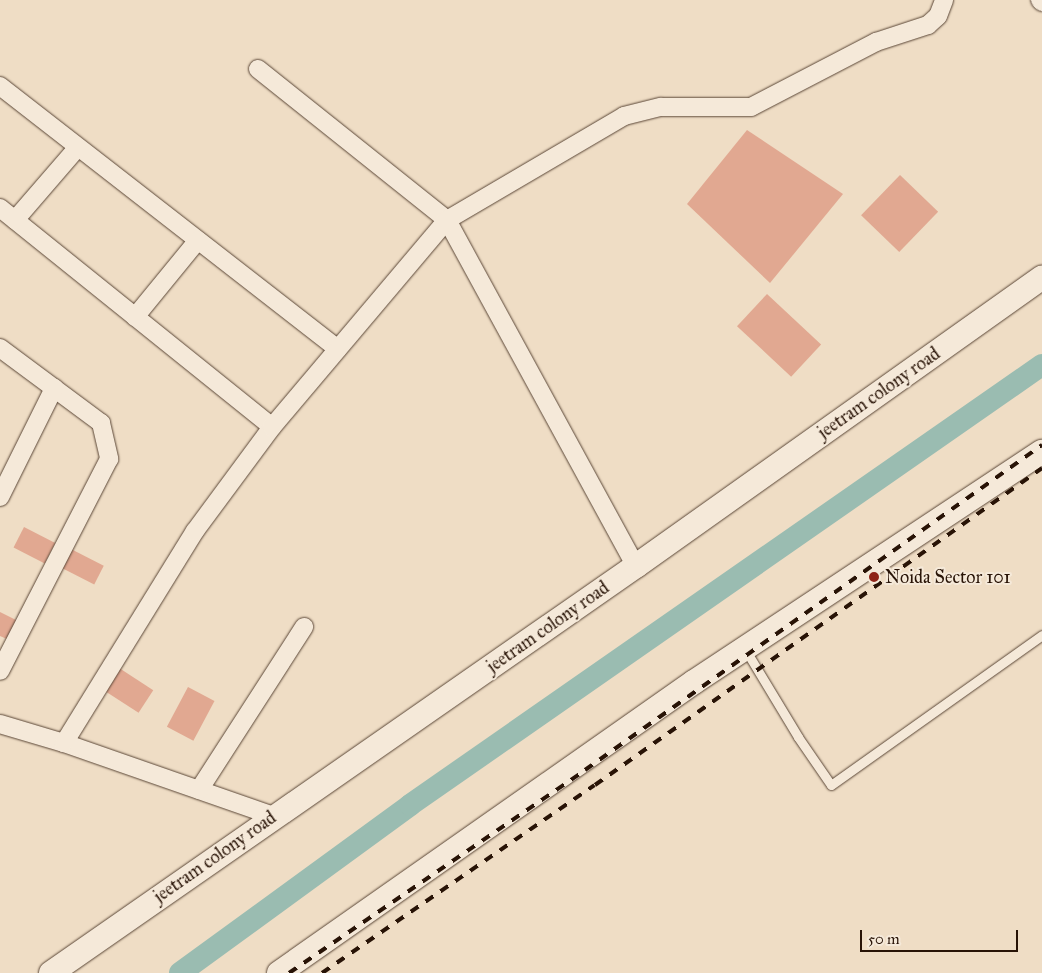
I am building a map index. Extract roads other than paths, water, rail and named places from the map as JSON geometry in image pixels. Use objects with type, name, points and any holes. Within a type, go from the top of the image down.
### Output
[{"type":"street","points":[[64,743],[195,531],[272,427],[447,220],[624,116],[661,108],[751,107],[876,42],[928,25],[938,16],[944,0]]},
{"type":"street","points":[[258,69],[447,220],[636,566]]},
{"type":"street","points":[[0,86],[338,348]]},
{"type":"street","points":[[15,220],[78,147]]},
{"type":"street","points":[[0,208],[272,427]]},
{"type":"street","points":[[135,317],[198,240]]},
{"type":"street","name":"jeetram colony road","points":[[51,973],[274,816],[636,566],[1042,277]]},
{"type":"street","points":[[0,671],[109,459],[101,423],[1,352]]},
{"type":"street","points":[[0,497],[54,388]]},
{"type":"street","points":[[279,973],[745,649],[1042,452]]},
{"type":"street","points":[[199,790],[304,627]]},
{"type":"street","points":[[0,724],[64,743],[274,816]]},
{"type":"lane","points":[[745,649],[798,737],[831,785],[1042,635]]},
{"type":"waterway","points":[[180,973],[410,805],[1042,365]]},
{"type":"railway","points":[[289,973],[585,770],[1042,445]]},
{"type":"railway","points":[[322,973],[595,785],[1042,468]]},
{"type":"place","name":"Noida Sector 101","points":[[874,577]]}]
